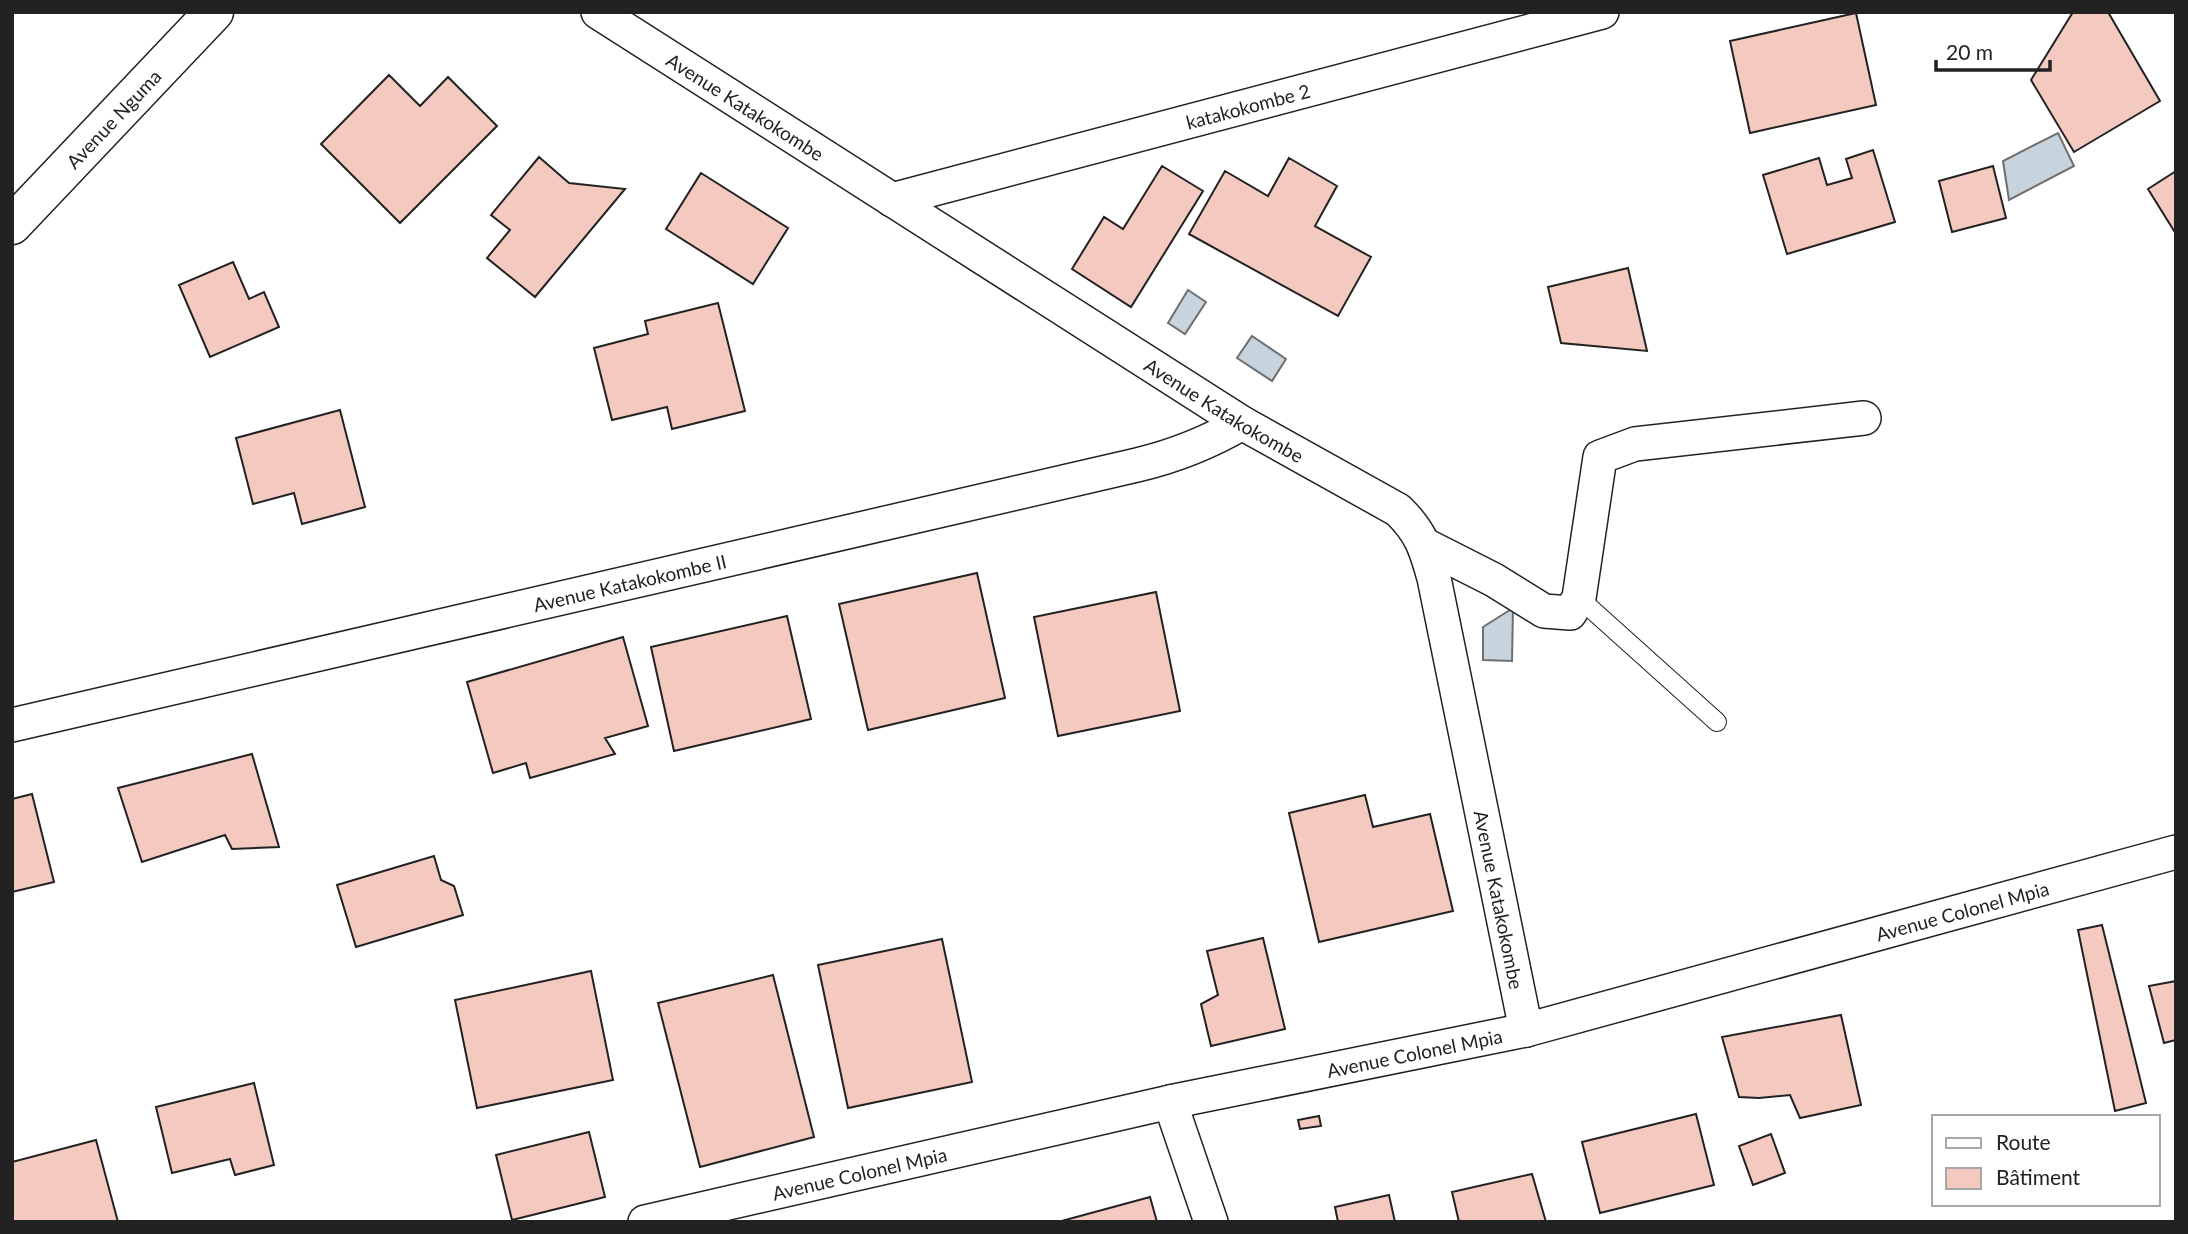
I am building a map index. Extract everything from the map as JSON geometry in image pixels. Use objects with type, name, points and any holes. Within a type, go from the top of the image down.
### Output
[{"type":"main road","name":"Avenue Nguma","points":[[12,225],[214,12]]},
{"type":"street","name":"Avenue Katakokombe","points":[[598,12],[1242,423],[1398,510],[1414,525],[1425,545],[1434,578],[1526,1030]]},
{"type":"street","name":"katakokombe 2","points":[[892,200],[1602,12]]},
{"type":"street","points":[[1425,545],[1494,580],[1544,611],[1570,613],[1579,598],[1600,457],[1635,444],[1864,418]]},
{"type":"street","name":"Avenue Katakokombe II","points":[[12,725],[1137,465],[1176,455],[1214,439],[1242,423]]},
{"type":"street","name":"Avenue Colonel Mpia","points":[[646,1222],[1170,1102],[1526,1030],[2176,852]]},
{"type":"street","points":[[1170,1102],[1211,1222]]},
{"type":"lane","points":[[1579,598],[1717,722]]},
{"type":"shaded area","points":[[2058,133],[2074,166],[2009,200],[2003,161]]},
{"type":"shaded area","points":[[1188,290],[1206,302],[1185,334],[1168,323]]},
{"type":"shaded area","points":[[1252,336],[1286,359],[1272,381],[1237,358]]},
{"type":"shaded area","points":[[1513,608],[1512,661],[1483,660],[1483,627]]},
{"type":"building","points":[[2073,12],[2108,12],[2160,101],[2074,152],[2031,80]]},
{"type":"building","points":[[1856,13],[1876,105],[1750,133],[1730,41]]},
{"type":"building","points":[[389,75],[420,106],[448,77],[497,126],[400,223],[321,144]]},
{"type":"building","points":[[1873,150],[1895,222],[1787,254],[1763,175],[1819,158],[1827,185],[1852,178],[1846,159]]},
{"type":"building","points":[[539,157],[569,183],[625,189],[535,297],[487,258],[510,230],[491,215]]},
{"type":"building","points":[[1289,158],[1337,186],[1315,226],[1371,257],[1338,316],[1189,234],[1225,171],[1268,196]]},
{"type":"building","points":[[1162,166],[1203,191],[1131,307],[1072,269],[1104,217],[1123,229]]},
{"type":"building","points":[[1993,166],[2006,218],[1952,232],[1939,181]]},
{"type":"building","points":[[2176,171],[2176,234],[2148,189]]},
{"type":"building","points":[[701,173],[788,228],[753,284],[666,229]]},
{"type":"building","points":[[233,262],[249,299],[264,292],[279,327],[210,357],[179,285]]},
{"type":"building","points":[[1628,268],[1647,351],[1561,343],[1548,287]]},
{"type":"building","points":[[718,303],[745,411],[672,429],[667,407],[612,420],[594,348],[648,334],[645,321]]},
{"type":"building","points":[[340,410],[365,507],[302,524],[294,493],[253,504],[236,438]]},
{"type":"building","points":[[977,573],[1005,698],[868,730],[839,604]]},
{"type":"building","points":[[1156,592],[1180,711],[1058,736],[1034,617]]},
{"type":"building","points":[[787,616],[811,719],[674,751],[651,647]]},
{"type":"building","points":[[623,637],[648,726],[605,738],[615,754],[530,778],[526,763],[493,773],[467,682]]},
{"type":"building","points":[[252,754],[279,847],[232,849],[225,835],[142,862],[118,788]]},
{"type":"building","points":[[32,794],[54,882],[12,892],[12,799]]},
{"type":"building","points":[[1365,795],[1373,827],[1430,814],[1453,911],[1319,942],[1289,813]]},
{"type":"building","points":[[434,856],[441,880],[454,886],[463,915],[356,947],[337,885]]},
{"type":"building","points":[[2102,925],[2146,1103],[2115,1111],[2078,930]]},
{"type":"building","points":[[1263,938],[1285,1029],[1211,1046],[1201,1004],[1218,995],[1207,951]]},
{"type":"building","points":[[942,939],[972,1082],[848,1108],[818,965]]},
{"type":"building","points":[[591,971],[613,1080],[477,1108],[455,1000]]},
{"type":"building","points":[[773,975],[814,1137],[700,1167],[658,1003]]},
{"type":"building","points":[[2176,981],[2176,1040],[2164,1043],[2149,986]]},
{"type":"building","points":[[1841,1015],[1861,1105],[1800,1118],[1790,1095],[1739,1097],[1722,1037]]},
{"type":"building","points":[[254,1083],[274,1165],[235,1175],[230,1159],[172,1173],[156,1107]]},
{"type":"building","points":[[1696,1114],[1714,1185],[1600,1213],[1582,1142]]},
{"type":"building","points":[[1319,1116],[1321,1126],[1300,1129],[1298,1120]]},
{"type":"building","points":[[589,1132],[605,1197],[512,1220],[496,1155]]},
{"type":"building","points":[[1771,1134],[1785,1173],[1753,1185],[1739,1146]]},
{"type":"building","points":[[96,1140],[118,1222],[12,1222],[12,1162]]},
{"type":"building","points":[[1532,1174],[1546,1222],[1459,1222],[1452,1192]]},
{"type":"building","points":[[1389,1195],[1395,1222],[1338,1222],[1335,1207]]},
{"type":"building","points":[[1150,1197],[1157,1222],[1058,1222]]}]
